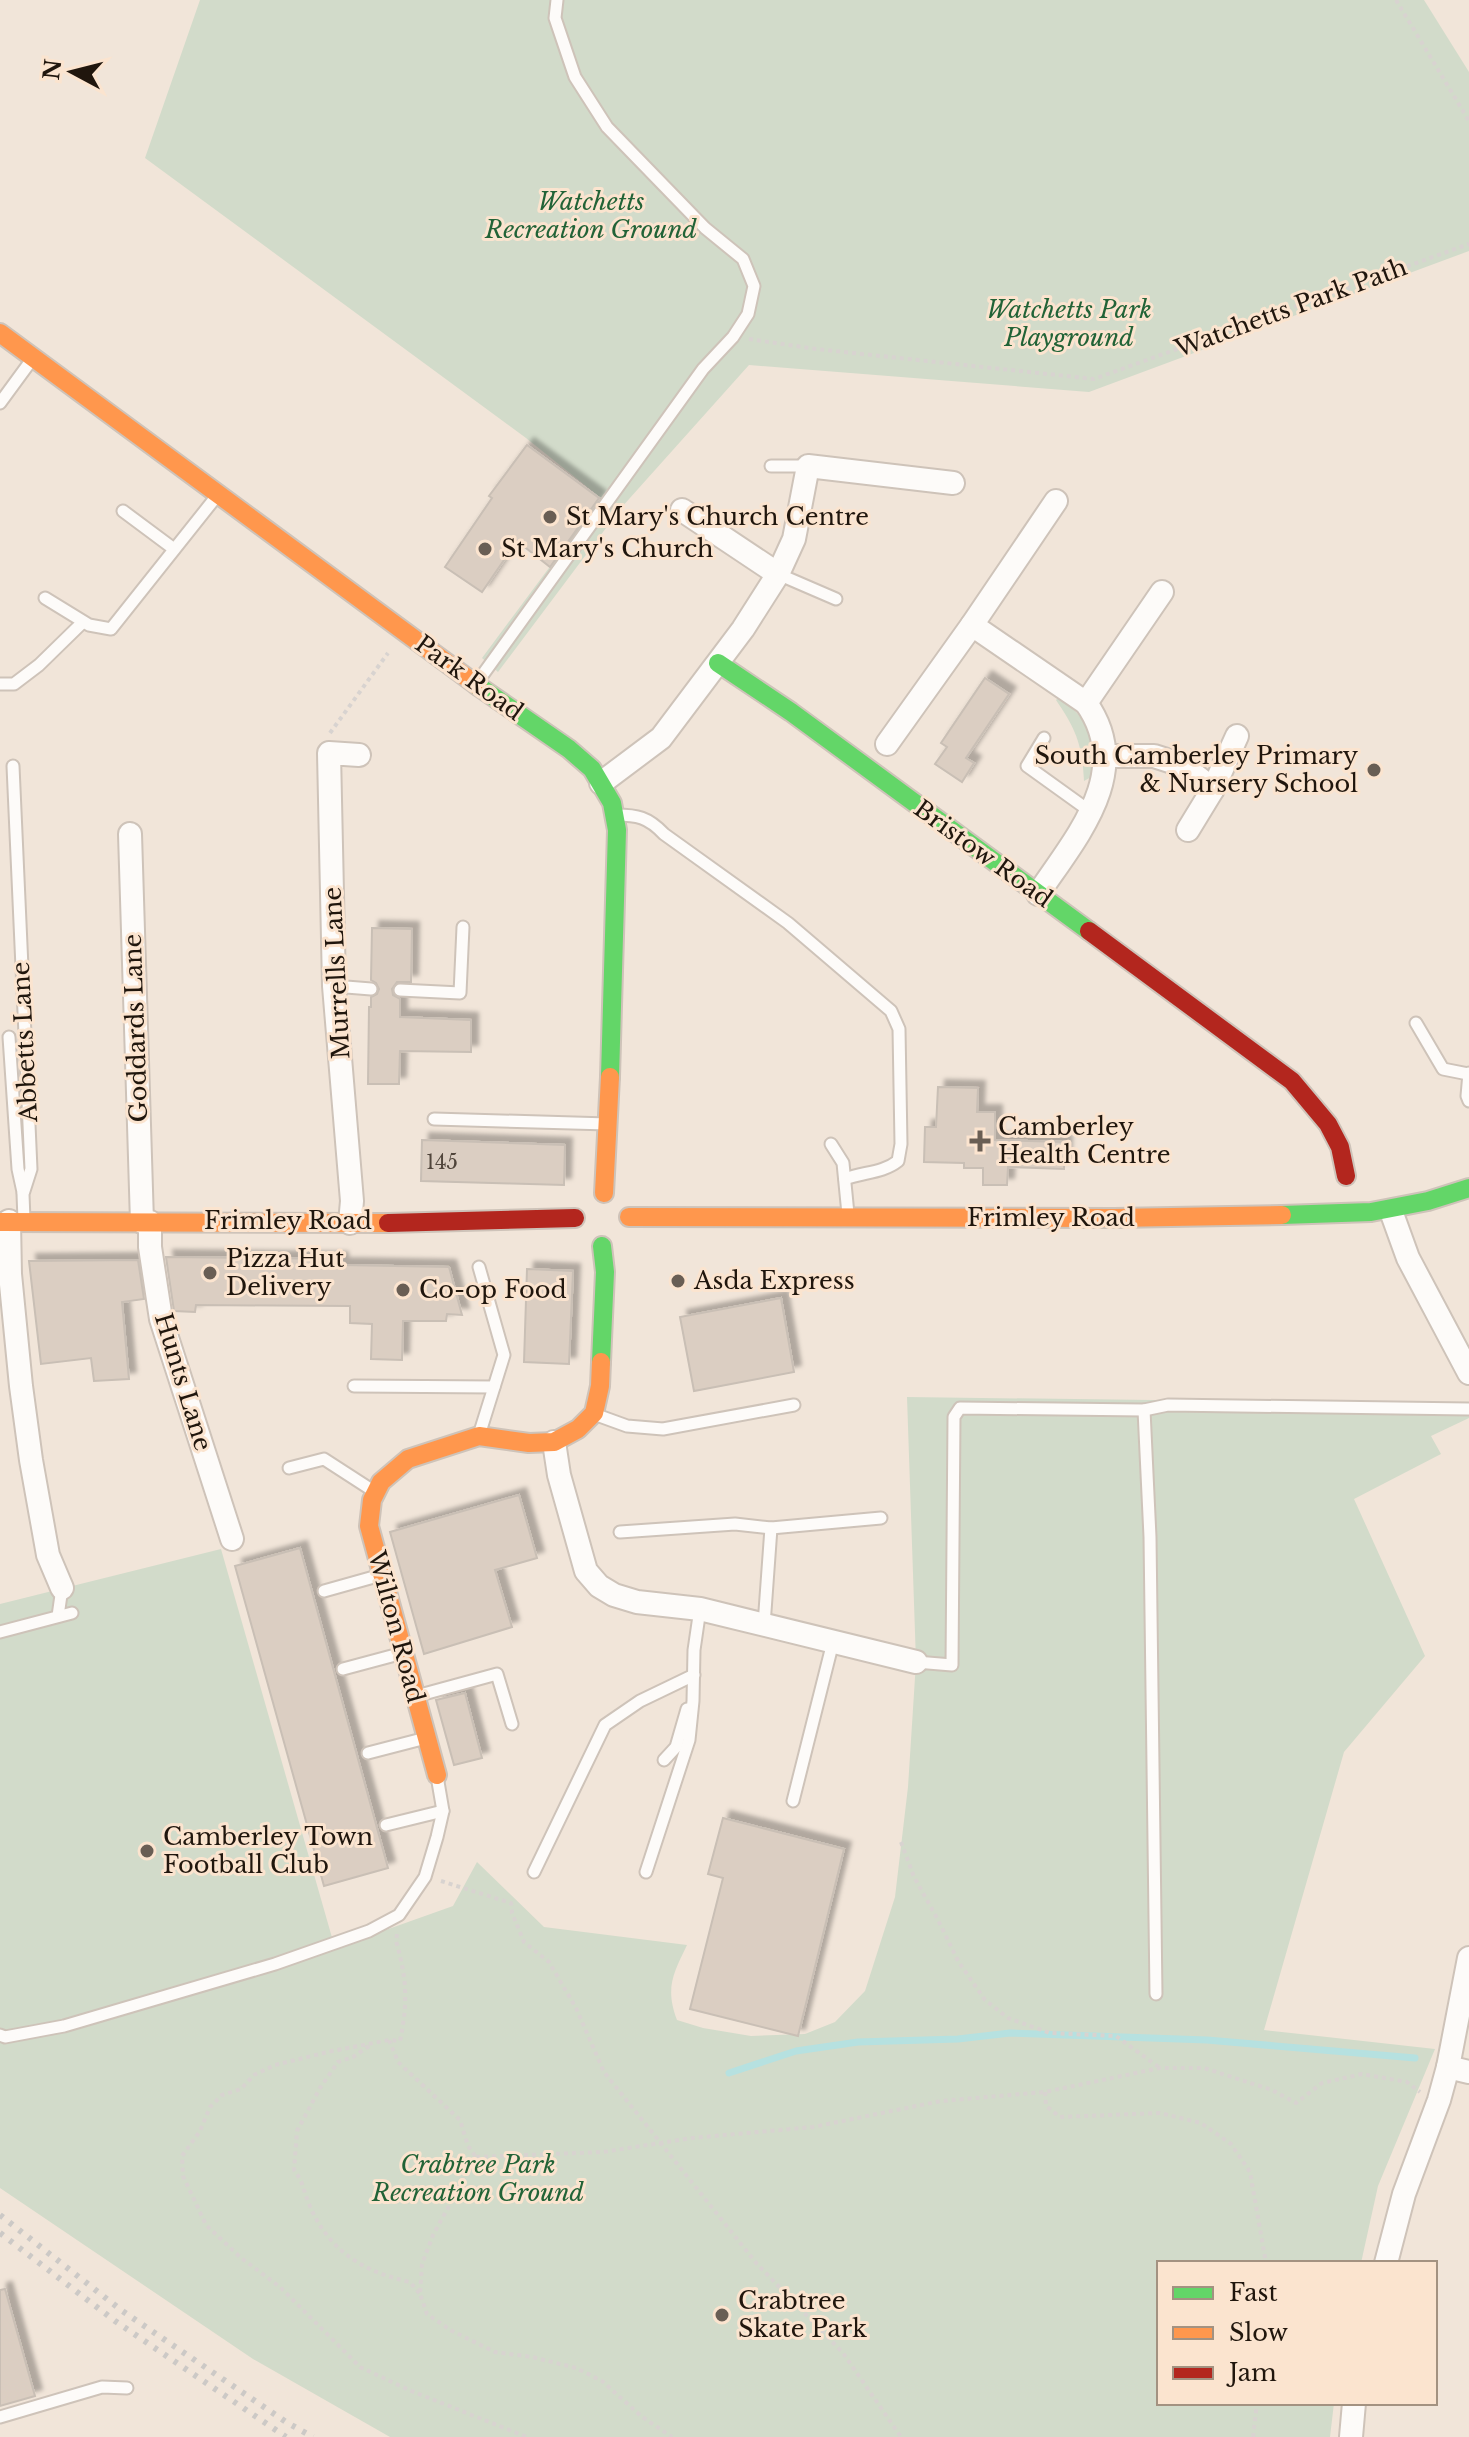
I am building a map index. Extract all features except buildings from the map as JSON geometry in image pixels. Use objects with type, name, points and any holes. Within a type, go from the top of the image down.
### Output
[{"type":"street","name":"Park Road","points":[[0,333],[219,494],[481,677],[592,769],[616,815],[609,1124],[588,1202]]},
{"type":"street","points":[[601,783],[661,738],[743,629],[778,574],[794,539],[808,466],[953,483]]},
{"type":"street","points":[[887,744],[1056,501]]},
{"type":"street","points":[[682,510],[778,574]]},
{"type":"street","points":[[1086,703],[1162,592]]},
{"type":"street","points":[[972,625],[1086,703],[1099,726],[1104,756],[1103,784],[1091,812],[1038,894]]},
{"type":"street","name":"Bristow Road","points":[[718,663],[791,712],[1292,1081],[1331,1125],[1344,1155],[1346,1176]]},
{"type":"street","points":[[1188,830],[1213,789],[1237,736]]},
{"type":"street","points":[[329,753],[359,755]]},
{"type":"street","name":"Murrells Lane","points":[[329,753],[334,986],[352,1201],[350,1223]]},
{"type":"street","points":[[1104,756],[1154,756],[1182,765],[1213,789]]},
{"type":"street","name":"Goddards Lane","points":[[130,834],[146,1222]]},
{"type":"street","name":"Frimley Road","points":[[618,1235],[849,1219],[1257,1217],[1391,1211],[1469,1188]]},
{"type":"street","points":[[376,1492],[381,1482],[408,1459],[479,1436],[529,1443],[554,1442],[578,1429],[594,1413],[600,1386],[605,1272],[618,1235],[626,1206],[620,1199],[588,1202],[577,1229],[582,1237],[589,1243],[618,1235]]},
{"type":"street","name":"Frimley Road","points":[[11,1221],[350,1223],[588,1202]]},
{"type":"street","points":[[1391,1211],[1408,1258],[1469,1373]]},
{"type":"street","points":[[11,1221],[10,1387],[31,1460],[48,1555],[62,1588]]},
{"type":"street","name":"Hunts Lane","points":[[146,1222],[161,1319],[232,1539]]},
{"type":"street","points":[[554,1442],[559,1475],[586,1571],[599,1586],[614,1595],[637,1602],[700,1609],[916,1662]]},
{"type":"street","name":"Wilton Road","points":[[376,1492],[369,1526],[437,1775]]},
{"type":"street","points":[[1387,2261],[1404,2194],[1439,2100],[1458,2070],[1469,1958]]},
{"type":"street","points":[[1351,2437],[1354,2405]]},
{"type":"lane","points":[[481,677],[703,369],[733,337],[748,314],[754,286],[743,259],[705,228],[607,127],[575,77],[555,18],[557,0]]},
{"type":"lane","points":[[0,403],[34,358]]},
{"type":"lane","points":[[771,466],[808,466]]},
{"type":"lane","points":[[45,598],[89,625],[111,629],[219,494]]},
{"type":"lane","points":[[123,511],[174,549]]},
{"type":"lane","points":[[778,574],[836,599]]},
{"type":"lane","points":[[0,684],[14,684],[39,665],[83,622]]},
{"type":"lane","points":[[1044,738],[1027,766],[1091,812]]},
{"type":"lane","name":"Abbetts Lane","points":[[11,1221],[31,1169],[13,766]]},
{"type":"lane","points":[[616,815],[636,815],[655,824],[664,834],[788,923],[891,1011],[899,1029],[901,1144],[898,1161],[889,1168],[863,1172],[845,1179]]},
{"type":"lane","points":[[400,990],[460,993],[463,927]]},
{"type":"lane","points":[[334,986],[371,989]]},
{"type":"lane","points":[[1416,1023],[1443,1069],[1468,1074],[1469,1101]]},
{"type":"lane","points":[[9,1037],[18,1169],[23,1194]]},
{"type":"lane","points":[[434,1119],[609,1124]]},
{"type":"lane","points":[[831,1144],[843,1163],[849,1219]]},
{"type":"lane","points":[[479,1267],[504,1355],[479,1436]]},
{"type":"lane","points":[[354,1386],[494,1387]]},
{"type":"lane","points":[[594,1413],[627,1426],[663,1429],[794,1405]]},
{"type":"lane","points":[[916,1662],[952,1665],[954,1417],[960,1408],[1144,1410],[1168,1405],[1469,1409]]},
{"type":"lane","points":[[1144,1410],[1150,1537],[1156,1994]]},
{"type":"lane","points":[[289,1468],[324,1459],[376,1492]]},
{"type":"lane","points":[[620,1532],[735,1524],[771,1528],[881,1518]]},
{"type":"lane","points":[[764,1625],[771,1528]]},
{"type":"lane","points":[[324,1591],[382,1574]]},
{"type":"lane","points":[[58,1616],[62,1588]]},
{"type":"lane","points":[[664,1760],[676,1747],[692,1693],[700,1609]]},
{"type":"lane","points":[[0,1632],[72,1613]]},
{"type":"lane","points":[[793,1801],[833,1642]]},
{"type":"lane","points":[[343,1669],[404,1653]]},
{"type":"lane","points":[[415,1696],[497,1674],[512,1724]]},
{"type":"lane","points":[[534,1872],[605,1725],[640,1701],[694,1675]]},
{"type":"lane","points":[[646,1872],[689,1740],[692,1693]]},
{"type":"lane","points":[[368,1753],[427,1738]]},
{"type":"lane","name":"Wilton Road","points":[[0,2035],[5,2037],[64,2026],[275,1964],[369,1931],[399,1915],[425,1877],[443,1811],[437,1775]]},
{"type":"lane","points":[[386,1825],[443,1811]]},
{"type":"lane","points":[[0,2417],[102,2387],[127,2388]]},
{"type":"path","points":[[1396,0],[1469,121]]},
{"type":"path","name":"Watchetts Park Path","points":[[733,337],[1094,379],[1469,244]]},
{"type":"path","points":[[329,753],[328,736],[392,648]]},
{"type":"path","points":[[901,1842],[914,1877],[958,1961],[985,2000],[1008,2018],[1050,2033],[1116,2036],[1160,2068]]},
{"type":"path","points":[[425,1877],[511,1903],[524,1942],[549,1962],[576,2008],[604,2072],[757,2264],[843,2353],[901,2437]]},
{"type":"path","points":[[399,1915],[396,1941],[406,1983],[400,2041],[389,2040],[275,2065],[254,2075],[241,2089],[222,2095],[210,2107],[200,2131],[182,2156],[183,2176],[206,2225],[240,2257],[280,2287],[360,2367],[527,2437]]},
{"type":"path","points":[[389,2040],[398,2062],[460,2120],[468,2146],[476,2157]]},
{"type":"path","points":[[371,2044],[353,2057],[338,2062],[297,2131],[294,2170],[303,2181],[308,2203],[335,2247],[385,2277],[410,2282],[420,2294],[427,2314],[452,2331],[495,2352],[576,2368],[602,2381],[641,2416],[672,2437]]},
{"type":"path","points":[[476,2157],[603,2152],[692,2138],[813,2127],[941,2101],[1045,2092],[1160,2068],[1204,2068],[1272,2090],[1296,2103],[1322,2083],[1362,2074],[1407,2082],[1417,2091],[1439,2100]]},
{"type":"path","points":[[1045,2092],[1046,2106],[1060,2117],[1160,2113],[1201,2123],[1231,2144],[1250,2172],[1266,2261]]},
{"type":"path","points":[[420,2294],[422,2264],[433,2235],[476,2157]]},
{"type":"path","points":[[1253,2437],[1257,2405]]},
{"type":"green space","name":"Watchetts Recreation Ground","points":[[200,0],[1424,0],[1469,72],[1469,251],[1089,392],[749,365],[621,508],[498,672],[482,658],[601,498],[526,438],[145,158]]},
{"type":"green space","points":[[1059,697],[1083,722],[1091,741],[1093,776],[1084,781],[1077,739],[1056,700]]},
{"type":"green space","name":"Crabtree Park Recreation Ground","points":[[907,1397],[1462,1404],[1469,1414],[1469,1418],[1431,1436],[1441,1454],[1354,1499],[1425,1656],[1344,1752],[1264,2030],[1435,2049],[1378,2186],[1361,2261],[1157,2261],[1157,2405],[1334,2405],[1330,2437],[390,2437],[253,2359],[0,2188],[0,1604],[221,1549],[335,1948],[453,1906],[477,1862],[544,1927],[687,1945],[672,1981],[673,2009],[677,2020],[751,2036],[805,2034],[835,2022],[865,1991],[895,1897],[908,1787],[916,1662]]},
{"type":"waterway","points":[[729,2073],[796,2051],[858,2042],[958,2039],[1010,2033],[1207,2040],[1415,2058]]},
{"type":"railway","points":[[0,2215],[121,2310],[313,2437]]},
{"type":"railway","points":[[0,2233],[115,2321],[286,2437]]},
{"type":"traffic: fast","points":[[718,663],[791,712],[1089,931]]},
{"type":"traffic: fast","points":[[478,686],[569,749],[592,769],[612,803],[617,830],[610,1077]]},
{"type":"traffic: fast","points":[[1282,1215],[1371,1212],[1428,1201],[1469,1188]]},
{"type":"traffic: fast","points":[[601,1362],[605,1272],[602,1246]]},
{"type":"traffic: slow","points":[[0,333],[478,686]]},
{"type":"traffic: slow","points":[[604,1193],[610,1077]]},
{"type":"traffic: slow","points":[[629,1217],[1114,1218],[1282,1215]]},
{"type":"traffic: slow","points":[[0,1222],[388,1223]]},
{"type":"traffic: slow","points":[[437,1775],[369,1526],[372,1500],[381,1482],[408,1459],[479,1436],[529,1443],[554,1442],[578,1429],[594,1413],[601,1362]]},
{"type":"traffic: jam","points":[[1089,931],[1292,1081],[1328,1124],[1340,1147],[1346,1176]]},
{"type":"traffic: jam","points":[[388,1223],[575,1218]]},
{"type":"place","name":"St Mary's Church Centre","points":[[550,517]]},
{"type":"place","name":"St Mary's Church","points":[[485,549]]},
{"type":"place","name":"South Camberley Primary & Nursery School","points":[[1374,770]]},
{"type":"place","name":"Camberley Health Centre","points":[[980,1141]]},
{"type":"place","name":"Pizza Hut Delivery","points":[[210,1273]]},
{"type":"place","name":"Asda Express","points":[[678,1281]]},
{"type":"place","name":"Co-op Food","points":[[403,1290]]},
{"type":"place","name":"Camberley Town Football Club","points":[[147,1851]]},
{"type":"place","name":"Crabtree Skate Park","points":[[722,2315]]},
{"type":"park label","name":"Watchetts Park Playground","points":[[1069,324]]}]
